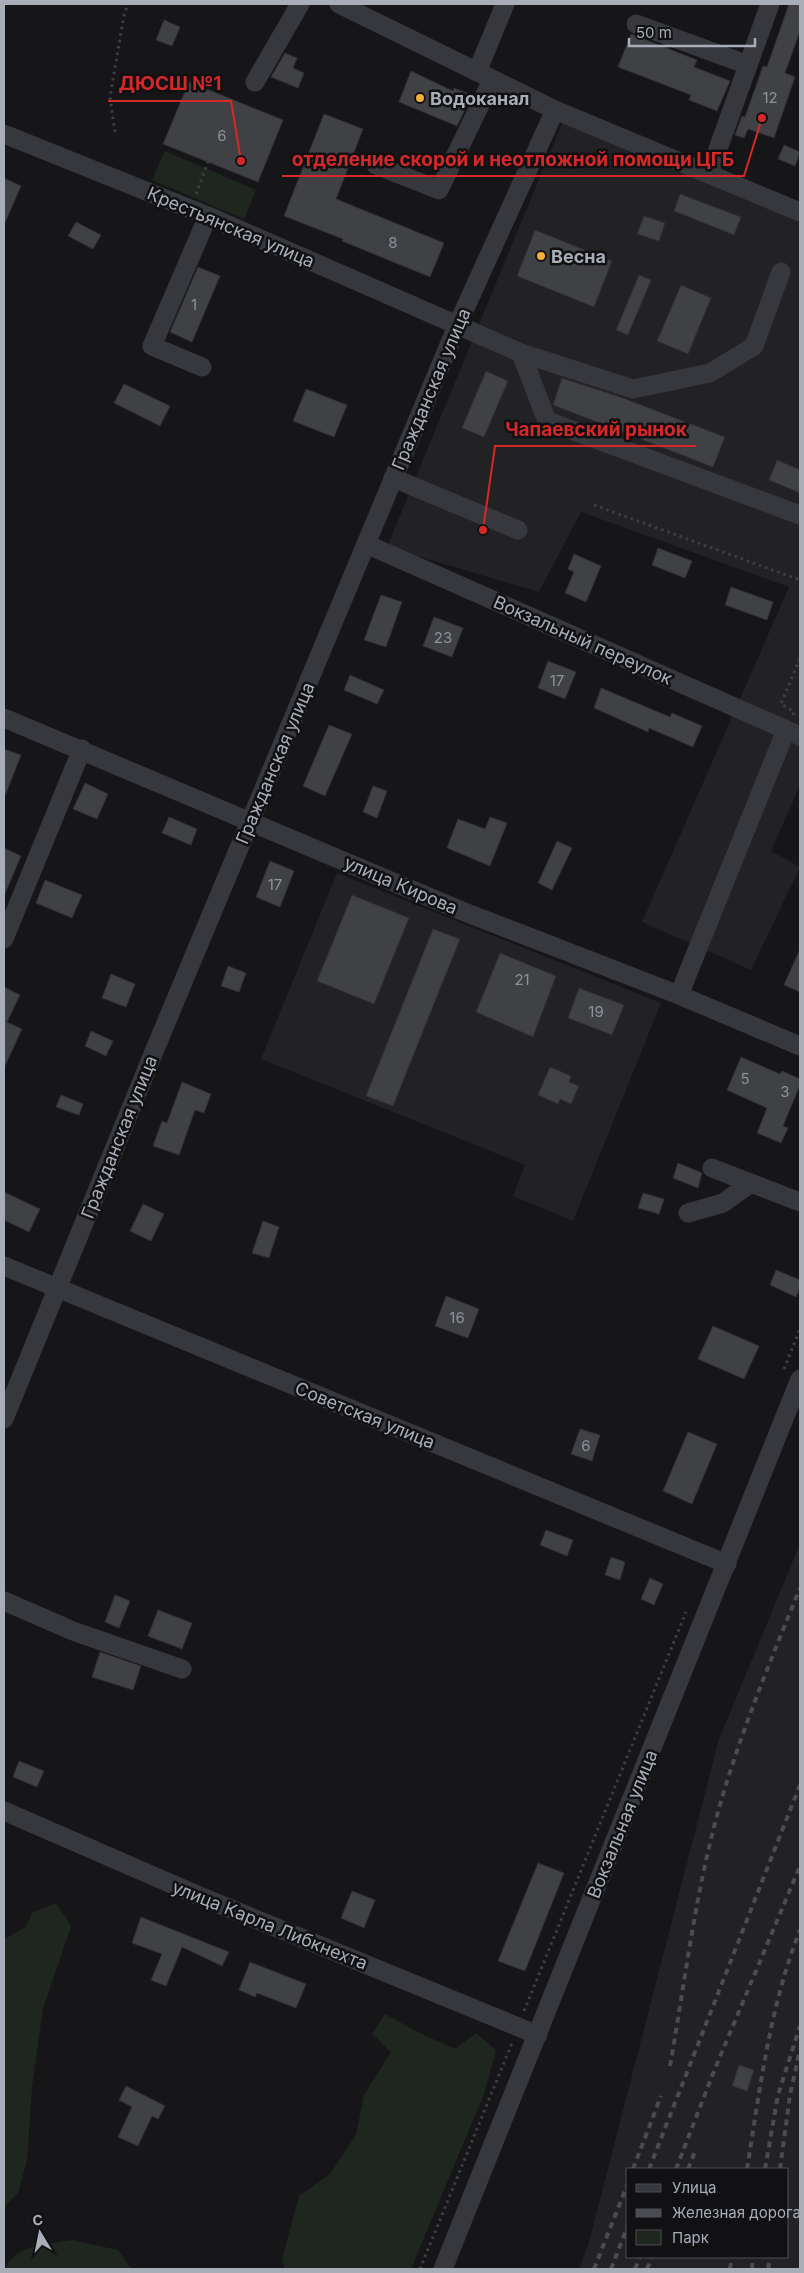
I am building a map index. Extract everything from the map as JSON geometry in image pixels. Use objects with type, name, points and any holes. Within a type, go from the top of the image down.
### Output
[{"type":"street","points":[[255,82],[300,4]]},
{"type":"street","points":[[339,4],[556,110],[800,212]]},
{"type":"street","points":[[376,165],[439,190],[485,76],[505,4]]},
{"type":"street","points":[[709,174],[770,4]]},
{"type":"street","points":[[636,24],[748,65]]},
{"type":"street","name":"Гражданская улица","points":[[4,1420],[153,1054],[457,326],[556,110]]},
{"type":"street","name":"Крестьянская улица","points":[[4,134],[199,212],[521,353],[633,389],[710,373],[754,346],[781,272]]},
{"type":"street","points":[[199,212],[152,346],[202,367]]},
{"type":"street","points":[[521,353],[547,421],[800,515]]},
{"type":"street","points":[[393,478],[518,530]]},
{"type":"street","name":"Вокзальный переулок","points":[[366,544],[793,733]]},
{"type":"street","name":"улица Кирова","points":[[4,718],[82,749],[462,911],[679,995],[800,1046]]},
{"type":"street","points":[[679,995],[793,733]]},
{"type":"street","points":[[4,939],[82,749]]},
{"type":"street","points":[[712,1168],[800,1202]]},
{"type":"street","points":[[688,1213],[723,1204],[751,1184]]},
{"type":"street","name":"Советская улица","points":[[4,1266],[727,1564]]},
{"type":"street","name":"Вокзальная улица","points":[[443,2269],[800,1379]]},
{"type":"street","points":[[4,1601],[73,1631],[182,1669]]},
{"type":"street","name":"улица Карла Либкнехта","points":[[4,1812],[196,1895],[538,2035]]},
{"type":"path","points":[[115,132],[110,97],[124,15],[128,4]]},
{"type":"path","points":[[199,212],[208,162]]},
{"type":"path","points":[[594,505],[800,580]]},
{"type":"path","points":[[793,733],[794,712],[781,704],[800,658]]},
{"type":"path","points":[[782,1375],[800,1329]]},
{"type":"path","points":[[420,2269],[686,1611]]},
{"type":"shaded area","points":[[563,121],[800,219],[800,785],[771,851],[800,867],[751,970],[642,922],[789,587],[581,512],[539,592],[387,547]]},
{"type":"shaded area","points":[[337,873],[661,1003],[573,1221],[513,1196],[525,1165],[261,1059]]},
{"type":"shaded area","points":[[800,1544],[800,2269],[579,2269],[589,2242],[719,1739]]},
{"type":"green space","points":[[165,151],[256,190],[244,219],[152,180]]},
{"type":"green space","points":[[56,1903],[71,1926],[43,2009],[32,2087],[27,2161],[18,2193],[4,2207],[4,1939],[26,1927],[32,1913]]},
{"type":"green space","points":[[385,2014],[455,2049],[476,2033],[496,2050],[484,2094],[411,2269],[285,2269],[282,2259],[299,2196],[330,2174],[356,2135],[364,2095],[391,2052],[372,2034]]},
{"type":"green space","points":[[72,2240],[118,2250],[131,2269],[5,2269],[16,2254],[25,2250],[43,2244]]},
{"type":"building","points":[[789,4],[800,4],[800,31],[785,73],[795,77],[774,138],[748,129],[744,138],[735,135],[742,116],[745,117],[763,66],[767,67]]},
{"type":"building","points":[[164,20],[180,27],[172,46],[156,40]]},
{"type":"building","points":[[631,34],[697,60],[694,67],[730,81],[717,111],[689,100],[691,95],[618,67]]},
{"type":"building","points":[[285,53],[297,58],[293,68],[304,73],[298,88],[271,77]]},
{"type":"building","points":[[411,71],[453,91],[454,88],[472,95],[457,126],[399,102]]},
{"type":"building","points":[[189,82],[283,120],[258,182],[163,144]]},
{"type":"building","points":[[324,114],[363,129],[336,199],[444,243],[430,277],[342,241],[343,239],[284,216]]},
{"type":"building","points":[[784,145],[800,152],[795,166],[778,159]]},
{"type":"building","points":[[4,178],[21,186],[4,225]]},
{"type":"building","points":[[680,194],[741,217],[734,235],[674,211]]},
{"type":"building","points":[[644,216],[665,223],[659,241],[637,234]]},
{"type":"building","points":[[76,222],[101,235],[93,249],[68,236]]},
{"type":"building","points":[[535,230],[612,261],[594,307],[517,276]]},
{"type":"building","points":[[198,267],[220,276],[192,342],[170,332]]},
{"type":"building","points":[[639,275],[651,280],[628,335],[616,330]]},
{"type":"building","points":[[681,285],[711,298],[688,354],[657,341]]},
{"type":"building","points":[[486,371],[508,381],[484,437],[462,428]]},
{"type":"building","points":[[562,378],[620,397],[725,437],[713,467],[553,405]]},
{"type":"building","points":[[124,384],[170,406],[160,426],[114,403]]},
{"type":"building","points":[[306,389],[347,405],[334,437],[293,421]]},
{"type":"building","points":[[777,460],[800,470],[800,493],[769,480]]},
{"type":"building","points":[[658,548],[692,561],[685,578],[652,565]]},
{"type":"building","points":[[574,554],[601,566],[586,602],[565,593],[574,572],[568,569]]},
{"type":"building","points":[[731,587],[773,602],[767,620],[725,605]]},
{"type":"building","points":[[381,595],[402,602],[386,647],[364,640]]},
{"type":"building","points":[[434,617],[463,628],[452,657],[423,646]]},
{"type":"building","points":[[548,661],[576,672],[565,699],[538,688]]},
{"type":"building","points":[[350,675],[384,690],[377,704],[344,690]]},
{"type":"building","points":[[601,688],[670,717],[672,713],[702,726],[693,747],[649,728],[648,732],[594,708]]},
{"type":"building","points":[[329,725],[352,734],[325,796],[303,786]]},
{"type":"building","points":[[4,749],[21,755],[5,796],[4,796]]},
{"type":"building","points":[[85,783],[108,794],[97,819],[73,809]]},
{"type":"building","points":[[373,786],[387,791],[377,818],[363,812]]},
{"type":"building","points":[[169,817],[197,829],[191,845],[162,833]]},
{"type":"building","points":[[490,817],[507,823],[490,866],[447,848],[458,819],[485,829]]},
{"type":"building","points":[[557,841],[572,848],[552,890],[538,883]]},
{"type":"building","points":[[4,848],[21,856],[4,896]]},
{"type":"building","points":[[270,861],[294,871],[280,907],[256,897]]},
{"type":"building","points":[[45,880],[82,895],[72,918],[36,903]]},
{"type":"building","points":[[352,895],[409,918],[374,1004],[317,981]]},
{"type":"building","points":[[433,929],[460,939],[393,1106],[366,1096]]},
{"type":"building","points":[[800,949],[800,992],[784,985]]},
{"type":"building","points":[[500,953],[556,976],[533,1037],[476,1012]]},
{"type":"building","points":[[228,966],[246,973],[239,992],[221,986]]},
{"type":"building","points":[[111,974],[135,984],[126,1007],[102,998]]},
{"type":"building","points":[[4,987],[20,995],[7,1022],[22,1029],[4,1068]]},
{"type":"building","points":[[579,988],[624,1005],[612,1035],[568,1018]]},
{"type":"building","points":[[91,1031],[113,1041],[106,1056],[85,1046]]},
{"type":"building","points":[[741,1057],[780,1074],[782,1071],[800,1079],[800,1085],[783,1126],[788,1128],[781,1143],[757,1133],[767,1108],[727,1090]]},
{"type":"building","points":[[550,1067],[571,1076],[569,1082],[579,1086],[571,1104],[560,1099],[558,1104],[538,1095]]},
{"type":"building","points":[[182,1082],[211,1094],[204,1113],[195,1110],[179,1155],[153,1146],[162,1121],[167,1123]]},
{"type":"building","points":[[61,1095],[83,1104],[79,1115],[56,1107]]},
{"type":"building","points":[[678,1163],[702,1173],[698,1188],[673,1178]]},
{"type":"building","points":[[4,1192],[40,1209],[29,1232],[4,1220]]},
{"type":"building","points":[[643,1193],[664,1199],[659,1214],[638,1208]]},
{"type":"building","points":[[143,1204],[164,1214],[151,1241],[130,1231]]},
{"type":"building","points":[[263,1221],[279,1227],[269,1258],[252,1253]]},
{"type":"building","points":[[776,1270],[800,1280],[800,1288],[796,1297],[770,1285]]},
{"type":"building","points":[[446,1296],[479,1309],[468,1338],[435,1326]]},
{"type":"building","points":[[713,1326],[759,1346],[744,1379],[698,1359]]},
{"type":"building","points":[[580,1429],[600,1435],[592,1461],[571,1454]]},
{"type":"building","points":[[688,1432],[717,1444],[692,1504],[663,1491]]},
{"type":"building","points":[[546,1530],[573,1540],[567,1556],[540,1545]]},
{"type":"building","points":[[611,1557],[625,1562],[620,1580],[605,1575]]},
{"type":"building","points":[[650,1578],[663,1584],[654,1605],[641,1599]]},
{"type":"building","points":[[115,1595],[130,1601],[119,1628],[105,1622]]},
{"type":"building","points":[[158,1610],[192,1623],[182,1649],[148,1636]]},
{"type":"building","points":[[100,1652],[141,1666],[133,1690],[92,1677]]},
{"type":"building","points":[[19,1761],[44,1771],[37,1787],[13,1777]]},
{"type":"building","points":[[538,1863],[564,1873],[525,1971],[498,1961]]},
{"type":"building","points":[[352,1891],[375,1900],[364,1928],[341,1918]]},
{"type":"building","points":[[141,1917],[229,1952],[222,1966],[182,1947],[166,1986],[151,1980],[162,1954],[132,1943]]},
{"type":"building","points":[[250,1962],[306,1984],[296,2008],[257,1993],[255,1997],[239,1990]]},
{"type":"building","points":[[739,2065],[754,2070],[747,2091],[732,2086]]},
{"type":"building","points":[[126,2086],[165,2106],[158,2119],[152,2116],[138,2146],[118,2137],[132,2107],[119,2100]]},
{"type":"railway","points":[[670,2066],[703,1875],[718,1812],[745,1727],[800,1588]]},
{"type":"railway","points":[[649,2168],[800,1785]]},
{"type":"railway","points":[[676,2168],[714,2071],[800,1866]]},
{"type":"railway","points":[[747,2168],[773,2017],[800,1930]]},
{"type":"railway","points":[[765,2168],[778,2095],[800,2026]]},
{"type":"railway","points":[[780,2168],[790,2095],[800,2049]]},
{"type":"railway","points":[[633,2168],[661,2096]]},
{"type":"railway","points":[[688,2168],[696,2149]]},
{"type":"railway","points":[[594,2269],[626,2188]]},
{"type":"railway","points":[[611,2269],[626,2230]]},
{"type":"railway","points":[[635,2269],[640,2258]]},
{"type":"railway","points":[[647,2269],[652,2258]]},
{"type":"railway","points":[[730,2269],[732,2258]]},
{"type":"railway","points":[[752,2269],[753,2258]]},
{"type":"railway","points":[[768,2269],[770,2258]]},
{"type":"place","name":"Водоканал","points":[[420,98]]},
{"type":"place","name":"отделение скорой и неотложной помощи ЦГБ","points":[[762,118]]},
{"type":"place","name":"ДЮСШ №1","points":[[241,161]]},
{"type":"place","name":"Весна","points":[[541,256]]},
{"type":"place","name":"Чапаевский рынок","points":[[483,530]]}]
